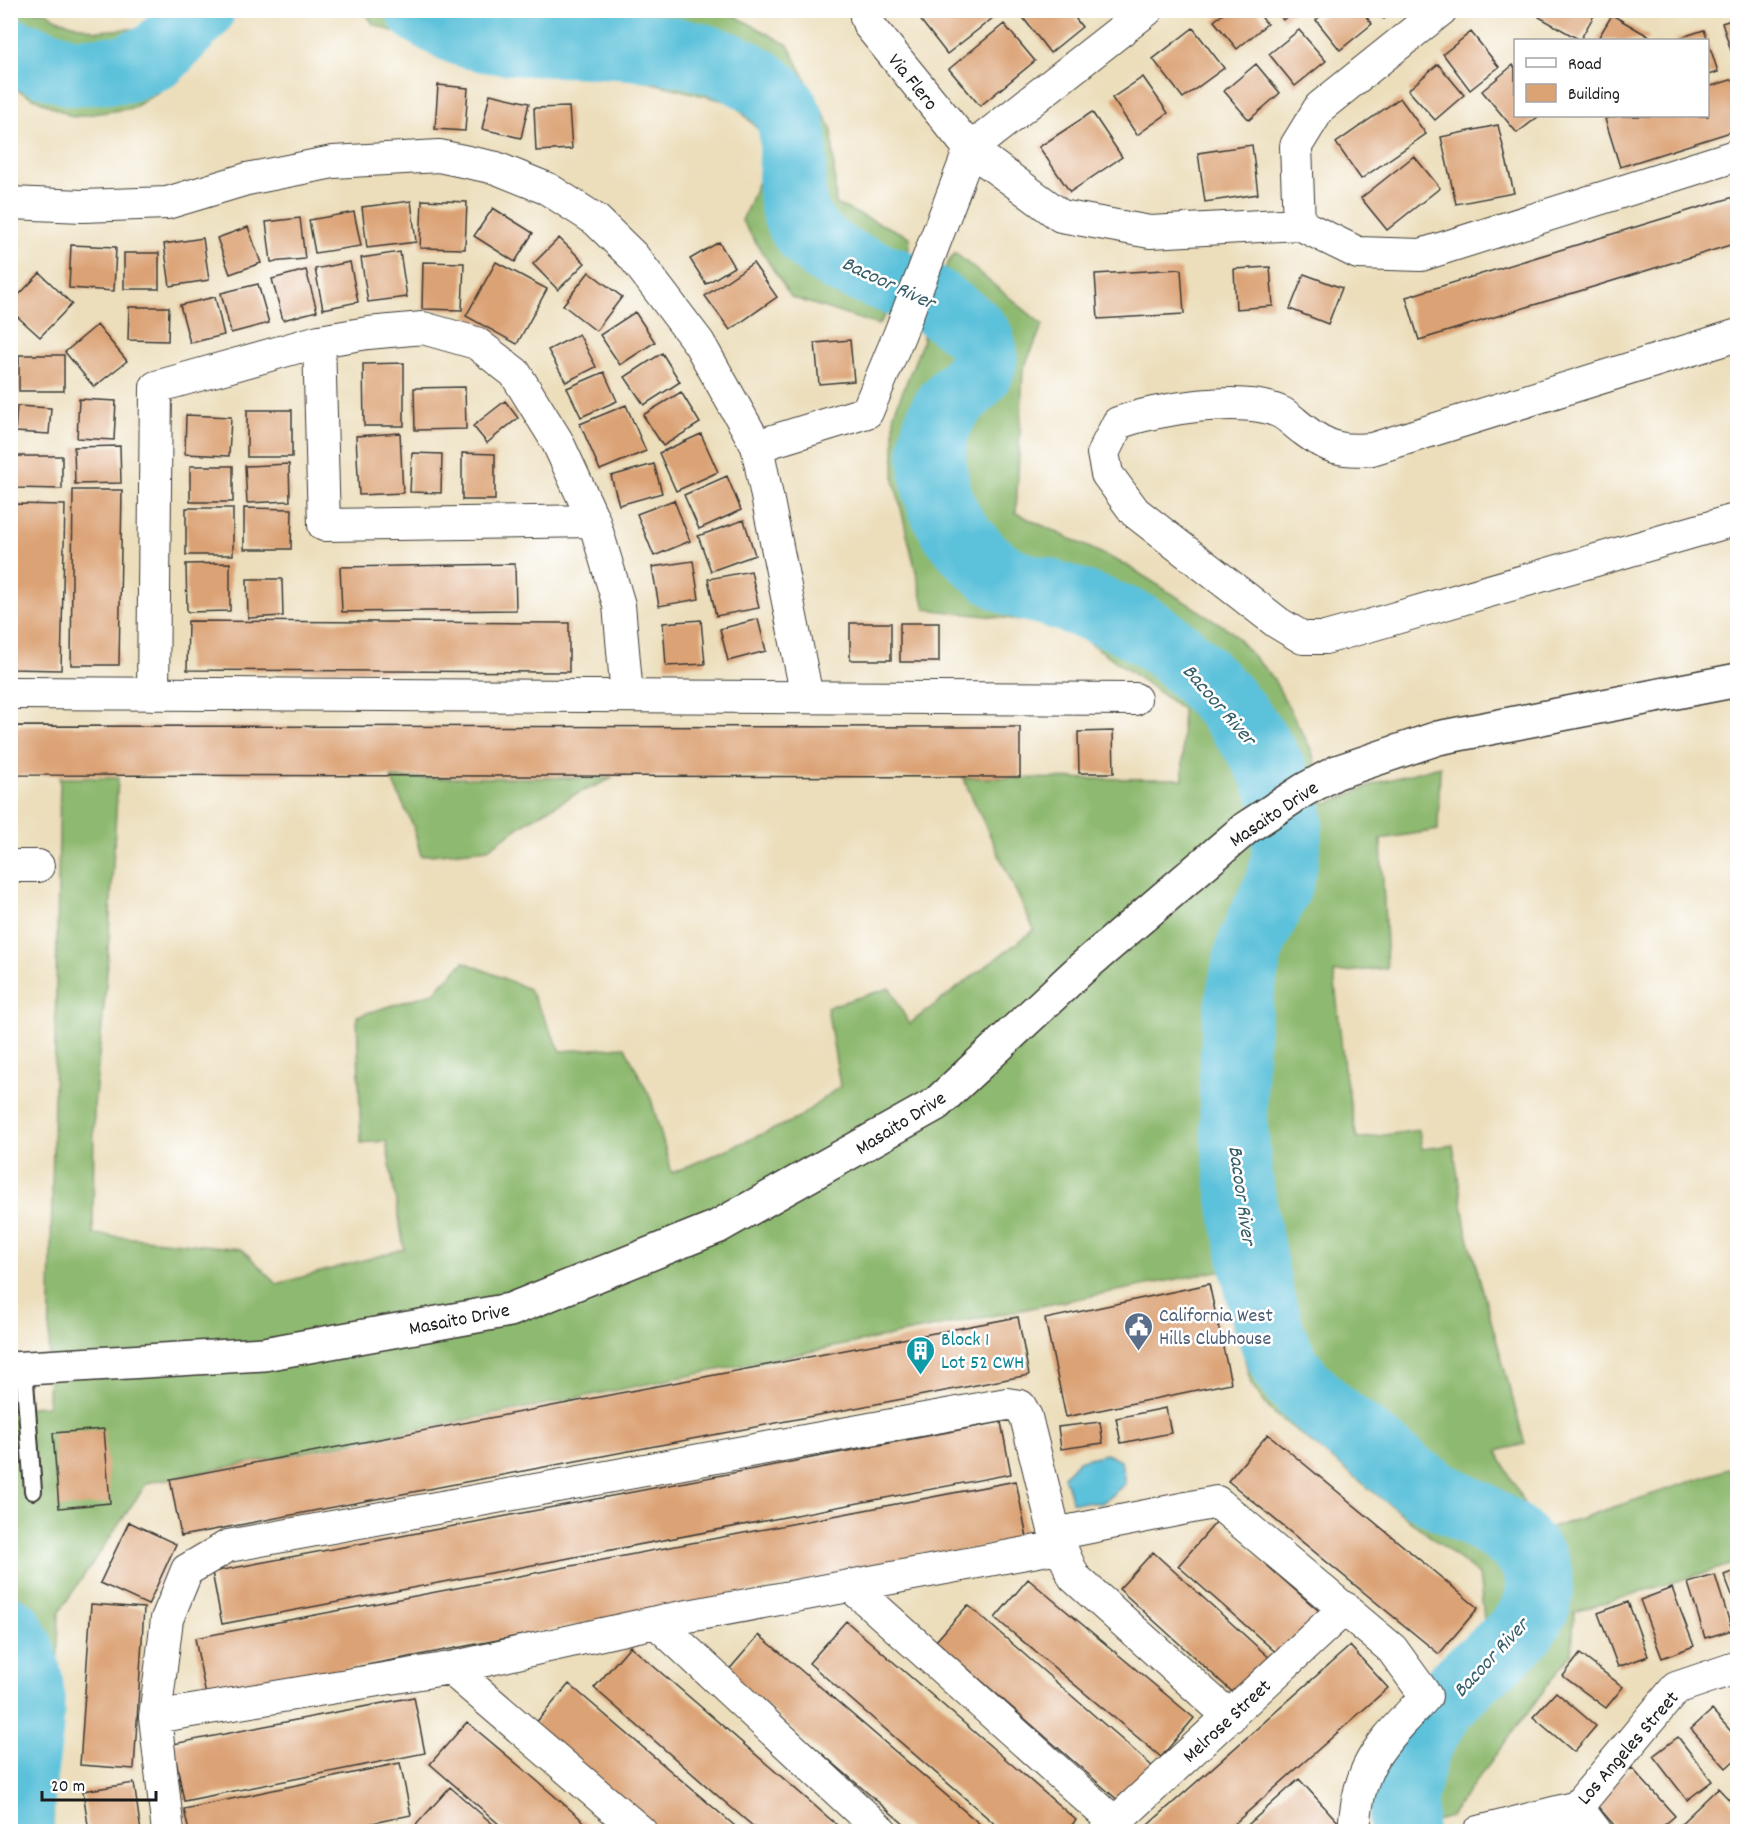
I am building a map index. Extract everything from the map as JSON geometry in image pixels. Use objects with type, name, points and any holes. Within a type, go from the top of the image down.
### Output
[{"type":"street","name":"Via Flero","points":[[868,10],[866,17],[868,25],[970,149],[1061,216],[1150,232],[1299,224]]},
{"type":"street","points":[[757,446],[867,412],[900,333],[970,149],[1147,10]]},
{"type":"street","points":[[1441,10],[1320,106],[1296,146],[1299,224],[1358,254],[1421,255],[1737,155]]},
{"type":"street","points":[[10,203],[83,206],[167,203],[247,179],[333,162],[440,156],[496,168],[548,189],[587,213],[633,256],[699,343],[757,446],[807,698]]},
{"type":"street","points":[[153,694],[156,387],[320,341],[368,333],[423,328],[476,343],[515,373],[557,441],[594,521],[619,605],[627,696]]},
{"type":"street","points":[[1737,335],[1372,449],[1347,452],[1316,440],[1281,412],[1236,403],[1142,414],[1118,423],[1103,453],[1107,474],[1135,512],[1278,623],[1302,638],[1324,638],[1368,627],[1737,519]]},
{"type":"street","points":[[320,341],[324,525],[594,521]]},
{"type":"street","name":"Masaito Drive","points":[[17,1369],[264,1354],[510,1310],[717,1227],[936,1104],[1081,969],[1246,828],[1304,790],[1337,772],[1438,738],[1737,680]]},
{"type":"street","points":[[10,693],[1135,699]]},
{"type":"street","points":[[168,1832],[155,1717],[167,1619],[187,1570],[228,1546],[1008,1404],[1020,1406],[1026,1417],[1057,1540],[1074,1577],[1230,1717]]},
{"type":"street","points":[[155,1717],[450,1668],[656,1622],[851,1586],[1217,1502],[1392,1649],[1426,1696],[1381,1745],[1366,1769],[1356,1798],[1354,1832]]},
{"type":"street","points":[[851,1586],[1110,1827]]},
{"type":"street","name":"Melrose Street","points":[[1110,1827],[1345,1608]]},
{"type":"street","points":[[656,1622],[882,1832]]},
{"type":"street","name":"Los Angeles Street","points":[[1479,1832],[1577,1807],[1676,1688],[1737,1667]]},
{"type":"street","points":[[450,1668],[641,1832]]},
{"type":"street","points":[[1577,1807],[1596,1832]]},
{"type":"lane","points":[[17,1369],[33,1491]]},
{"type":"green space","points":[[19,11],[45,11],[56,19],[96,31],[146,28],[164,11],[237,11],[182,77],[133,108],[73,117],[11,87],[11,39]]},
{"type":"green space","points":[[364,11],[726,11],[788,45],[832,130],[836,204],[910,237],[900,283],[890,307],[878,325],[791,297],[742,221],[773,145],[733,103],[613,73],[547,75],[438,48],[373,24]]},
{"type":"green space","points":[[955,253],[1043,325],[1023,370],[1016,513],[1126,565],[1230,630],[1273,678],[1312,751],[1326,804],[1377,783],[1440,766],[1438,830],[1381,839],[1387,968],[1334,973],[1344,1069],[1357,1139],[1419,1130],[1422,1149],[1453,1145],[1466,1229],[1525,1444],[1497,1451],[1539,1532],[1737,1466],[1737,1563],[1574,1612],[1572,1653],[1449,1817],[1402,1831],[1381,1831],[1380,1808],[1393,1749],[1486,1636],[1479,1575],[1270,1410],[1251,1384],[1223,1270],[147,1483],[59,1612],[53,1831],[11,1832],[10,1408],[48,1406],[60,778],[118,778],[106,986],[94,1106],[93,1234],[242,1249],[277,1284],[404,1249],[386,1141],[361,1143],[357,1016],[433,993],[464,962],[529,989],[561,1051],[625,1047],[651,1099],[672,1173],[797,1119],[840,1086],[827,1007],[890,988],[909,1024],[1034,930],[963,778],[1183,779],[1182,709],[1065,625],[925,609],[894,480],[894,413],[923,341],[923,330],[947,264]]},
{"type":"green space","points":[[391,778],[613,778],[572,796],[528,821],[488,849],[421,856],[413,826]]},
{"type":"water","points":[[1105,1454],[1121,1460],[1125,1484],[1102,1503],[1072,1502],[1064,1476],[1078,1461]]},
{"type":"building","points":[[918,10],[1003,10],[947,54],[915,13]]},
{"type":"building","points":[[1027,10],[1069,10],[1082,27],[1050,53],[1021,15]]},
{"type":"building","points":[[1227,10],[1256,10],[1267,24],[1237,49],[1214,21]]},
{"type":"building","points":[[1276,10],[1295,10],[1283,20]]},
{"type":"building","points":[[1328,10],[1361,10],[1372,24],[1340,50],[1316,20]]},
{"type":"building","points":[[1377,10],[1395,10],[1384,19]]},
{"type":"building","points":[[1543,10],[1597,10],[1581,39],[1539,17]]},
{"type":"building","points":[[1612,15],[1650,37],[1648,39],[1598,39]]},
{"type":"building","points":[[1737,18],[1737,69],[1722,23]]},
{"type":"building","points":[[1004,24],[1035,61],[980,106],[949,69]]},
{"type":"building","points":[[1193,28],[1224,68],[1183,98],[1153,59]]},
{"type":"building","points":[[1299,30],[1326,61],[1295,86],[1269,54]]},
{"type":"building","points":[[1704,30],[1708,39],[1676,39]]},
{"type":"building","points":[[1471,32],[1499,67],[1470,90],[1443,54]]},
{"type":"building","points":[[1709,44],[1718,72],[1709,75]]},
{"type":"building","points":[[1256,64],[1280,93],[1249,120],[1224,91]]},
{"type":"building","points":[[1438,64],[1464,95],[1435,120],[1408,90]]},
{"type":"building","points":[[1513,65],[1514,117],[1538,117],[1517,133],[1482,91]]},
{"type":"building","points":[[1143,77],[1168,113],[1137,135],[1112,98]]},
{"type":"building","points":[[1737,78],[1737,130],[1620,167],[1605,119],[1613,117],[1709,117],[1709,87]]},
{"type":"building","points":[[438,85],[468,88],[465,131],[435,129]]},
{"type":"building","points":[[490,94],[529,103],[521,138],[482,129]]},
{"type":"building","points":[[1400,98],[1426,134],[1361,179],[1336,143]]},
{"type":"building","points":[[569,107],[572,149],[536,151],[534,108]]},
{"type":"building","points":[[1092,112],[1122,157],[1070,192],[1039,147]]},
{"type":"building","points":[[1498,125],[1514,193],[1456,204],[1441,137]]},
{"type":"building","points":[[1252,145],[1258,194],[1205,202],[1198,153]]},
{"type":"building","points":[[1414,156],[1440,188],[1387,230],[1361,198]]},
{"type":"building","points":[[1737,196],[1737,243],[1419,340],[1406,297]]},
{"type":"building","points":[[422,200],[467,202],[465,249],[420,248]]},
{"type":"building","points":[[411,201],[416,242],[367,248],[362,207]]},
{"type":"building","points":[[493,208],[533,233],[515,262],[474,236]]},
{"type":"building","points":[[354,212],[361,246],[315,253],[309,220]]},
{"type":"building","points":[[300,218],[305,259],[271,262],[266,222]]},
{"type":"building","points":[[248,227],[261,263],[230,274],[217,238]]},
{"type":"building","points":[[203,238],[209,280],[170,286],[164,244]]},
{"type":"building","points":[[559,238],[585,263],[558,290],[533,264]]},
{"type":"building","points":[[719,242],[734,267],[706,284],[690,259]]},
{"type":"building","points":[[71,245],[116,247],[114,291],[69,288]]},
{"type":"building","points":[[400,252],[407,297],[368,302],[361,258]]},
{"type":"building","points":[[124,253],[159,253],[159,289],[124,289]]},
{"type":"building","points":[[350,262],[358,302],[323,309],[315,269]]},
{"type":"building","points":[[423,262],[464,263],[462,310],[422,309]]},
{"type":"building","points":[[496,262],[547,289],[517,344],[466,316]]},
{"type":"building","points":[[753,263],[777,297],[730,330],[705,296]]},
{"type":"building","points":[[1270,267],[1273,306],[1236,309],[1234,269]]},
{"type":"building","points":[[1181,269],[1184,314],[1098,319],[1095,274]]},
{"type":"building","points":[[306,270],[317,311],[283,320],[272,279]]},
{"type":"building","points":[[589,272],[622,297],[596,331],[563,305]]},
{"type":"building","points":[[40,273],[72,304],[40,337],[10,310],[10,304]]},
{"type":"building","points":[[1304,274],[1342,288],[1328,324],[1290,309]]},
{"type":"building","points":[[258,284],[269,323],[231,333],[221,293]]},
{"type":"building","points":[[215,297],[224,335],[190,343],[180,305]]},
{"type":"building","points":[[129,307],[169,307],[168,341],[128,340]]},
{"type":"building","points":[[635,312],[655,342],[620,365],[600,335]]},
{"type":"building","points":[[97,325],[127,361],[94,387],[65,352]]},
{"type":"building","points":[[579,334],[596,367],[566,382],[548,350]]},
{"type":"building","points":[[850,340],[854,381],[819,384],[815,343]]},
{"type":"building","points":[[662,353],[680,382],[644,405],[625,377]]},
{"type":"building","points":[[19,355],[64,355],[64,391],[19,391]]},
{"type":"building","points":[[404,363],[404,426],[364,426],[363,364]]},
{"type":"building","points":[[604,372],[617,401],[581,417],[567,388]]},
{"type":"building","points":[[465,387],[466,429],[415,430],[414,388]]},
{"type":"building","points":[[681,392],[700,423],[663,446],[643,415]]},
{"type":"building","points":[[79,399],[116,401],[114,440],[77,438]]},
{"type":"building","points":[[505,401],[518,418],[487,443],[473,426]]},
{"type":"building","points":[[626,405],[646,451],[600,470],[580,424]]},
{"type":"building","points":[[17,406],[51,408],[49,434],[15,432]]},
{"type":"building","points":[[247,410],[292,410],[292,457],[247,457]]},
{"type":"building","points":[[186,415],[231,417],[229,456],[185,454]]},
{"type":"building","points":[[400,433],[403,493],[359,495],[356,436]]},
{"type":"building","points":[[701,434],[718,472],[676,491],[659,453]]},
{"type":"building","points":[[120,446],[121,483],[75,484],[74,447]]},
{"type":"building","points":[[412,453],[442,454],[441,493],[410,492]]},
{"type":"building","points":[[462,453],[495,454],[495,500],[462,500]]},
{"type":"building","points":[[15,456],[62,456],[62,489],[14,488]]},
{"type":"building","points":[[289,464],[290,501],[247,503],[245,466]]},
{"type":"building","points":[[654,464],[662,493],[619,505],[611,476]]},
{"type":"building","points":[[190,466],[233,466],[233,502],[190,502]]},
{"type":"building","points":[[727,476],[741,510],[699,529],[684,495]]},
{"type":"building","points":[[73,490],[122,490],[119,665],[71,665]]},
{"type":"building","points":[[674,500],[690,541],[654,556],[637,514]]},
{"type":"building","points":[[12,504],[65,505],[61,670],[10,669]]},
{"type":"building","points":[[186,508],[233,508],[233,555],[186,555]]},
{"type":"building","points":[[244,508],[292,509],[291,549],[244,549]]},
{"type":"building","points":[[744,520],[755,555],[711,571],[698,536]]},
{"type":"building","points":[[693,561],[699,599],[659,606],[652,567]]},
{"type":"building","points":[[230,563],[230,611],[187,612],[186,564]]},
{"type":"building","points":[[515,564],[516,610],[342,612],[340,567]]},
{"type":"building","points":[[751,571],[759,608],[716,616],[708,579]]},
{"type":"building","points":[[247,579],[282,579],[283,616],[248,618]]},
{"type":"building","points":[[758,619],[766,651],[728,661],[720,629]]},
{"type":"building","points":[[701,620],[705,664],[666,666],[663,623]]},
{"type":"building","points":[[188,621],[569,623],[569,672],[187,670]]},
{"type":"building","points":[[850,623],[891,623],[891,660],[850,660]]},
{"type":"building","points":[[900,623],[939,623],[939,662],[900,662]]},
{"type":"building","points":[[10,726],[1020,727],[1020,777],[10,775]]},
{"type":"building","points":[[1113,731],[1114,773],[1079,773],[1078,732]]},
{"type":"building","name":"California West Hills Clubhouse","points":[[1209,1284],[1231,1383],[1066,1417],[1045,1319]]},
{"type":"building","points":[[1018,1317],[1029,1375],[181,1536],[170,1479]]},
{"type":"building","points":[[1166,1408],[1171,1433],[1121,1443],[1116,1418]]},
{"type":"building","points":[[1001,1422],[1011,1474],[222,1624],[212,1572]]},
{"type":"building","points":[[1100,1422],[1103,1443],[1061,1449],[1058,1427]]},
{"type":"building","points":[[104,1429],[110,1503],[59,1508],[53,1433]]},
{"type":"building","points":[[1268,1434],[1478,1608],[1439,1654],[1228,1481]]},
{"type":"building","points":[[1016,1481],[1027,1538],[206,1696],[195,1638]]},
{"type":"building","points":[[1217,1521],[1320,1612],[1280,1656],[1178,1566]]},
{"type":"building","points":[[129,1522],[176,1544],[148,1605],[100,1583]]},
{"type":"building","points":[[1153,1552],[1273,1661],[1239,1698],[1119,1589]]},
{"type":"building","points":[[1737,1570],[1737,1609],[1724,1575]]},
{"type":"building","points":[[1715,1575],[1732,1630],[1705,1638],[1688,1583]]},
{"type":"building","points":[[1028,1579],[1194,1718],[1161,1757],[995,1618]]},
{"type":"building","points":[[1672,1588],[1694,1646],[1662,1658],[1640,1600]]},
{"type":"building","points":[[1628,1602],[1648,1656],[1618,1667],[1598,1613]]},
{"type":"building","points":[[91,1604],[144,1608],[134,1769],[80,1765]]},
{"type":"building","points":[[968,1605],[1152,1766],[1120,1802],[936,1641]]},
{"type":"building","points":[[846,1621],[1076,1820],[1066,1832],[1004,1832],[809,1663]]},
{"type":"building","points":[[759,1635],[989,1832],[913,1832],[727,1672]]},
{"type":"building","points":[[630,1646],[845,1832],[760,1832],[734,1810],[594,1688]]},
{"type":"building","points":[[1350,1646],[1388,1688],[1225,1832],[1140,1832]]},
{"type":"building","points":[[1580,1654],[1623,1687],[1606,1708],[1563,1676]]},
{"type":"building","points":[[569,1684],[742,1832],[659,1832],[534,1725]]},
{"type":"building","points":[[1556,1692],[1596,1726],[1574,1752],[1533,1717]]},
{"type":"building","points":[[414,1697],[425,1753],[184,1801],[173,1744]]},
{"type":"building","points":[[1712,1710],[1737,1738],[1737,1758],[1726,1768],[1691,1729]]},
{"type":"building","points":[[467,1722],[596,1832],[508,1832],[430,1764]]},
{"type":"building","points":[[1678,1737],[1712,1781],[1687,1800],[1653,1756]]},
{"type":"building","points":[[400,1763],[411,1815],[330,1832],[189,1832],[184,1809]]},
{"type":"building","points":[[1632,1768],[1675,1816],[1656,1832],[1620,1832],[1593,1801]]},
{"type":"building","points":[[1299,1779],[1339,1823],[1330,1832],[1240,1832]]},
{"type":"building","points":[[134,1783],[141,1832],[89,1832],[83,1791]]},
{"type":"building","points":[[450,1787],[501,1832],[423,1832],[416,1825]]},
{"type":"building","points":[[1718,1788],[1737,1808],[1737,1816],[1721,1832],[1672,1832]]},
{"type":"waterway","name":"Bacoor River","points":[[10,51],[72,72],[124,69],[157,56],[201,10]]},
{"type":"waterway","name":"Bacoor River","points":[[420,10],[455,29],[478,37],[512,41],[636,47],[689,54],[738,70],[760,83],[780,101],[790,120],[793,139],[792,197],[797,216],[809,235],[820,246],[858,268],[900,283],[924,295],[968,326],[980,340],[984,356],[982,365],[973,380],[946,409],[934,438],[933,471],[936,488],[941,504],[956,532],[983,562],[1008,580],[1126,621],[1150,634],[1176,653],[1226,703],[1267,761],[1281,789],[1289,816],[1289,829],[1281,875],[1252,943],[1241,989],[1233,1064],[1233,1101],[1244,1213],[1258,1288],[1269,1326],[1286,1367],[1322,1407],[1414,1480],[1507,1533],[1522,1546],[1533,1561],[1539,1578],[1539,1594],[1535,1609],[1527,1623],[1516,1636],[1457,1689],[1440,1709],[1418,1746],[1406,1788],[1403,1832]]},
{"type":"waterway","points":[[10,1630],[22,1655],[29,1680],[31,1705],[20,1805],[20,1832]]},
{"type":"place","name":"California West Hills Clubhouse","points":[[1138,1352]]},
{"type":"place","name":"Block 1 Lot 52 CWH","points":[[920,1376]]}]
